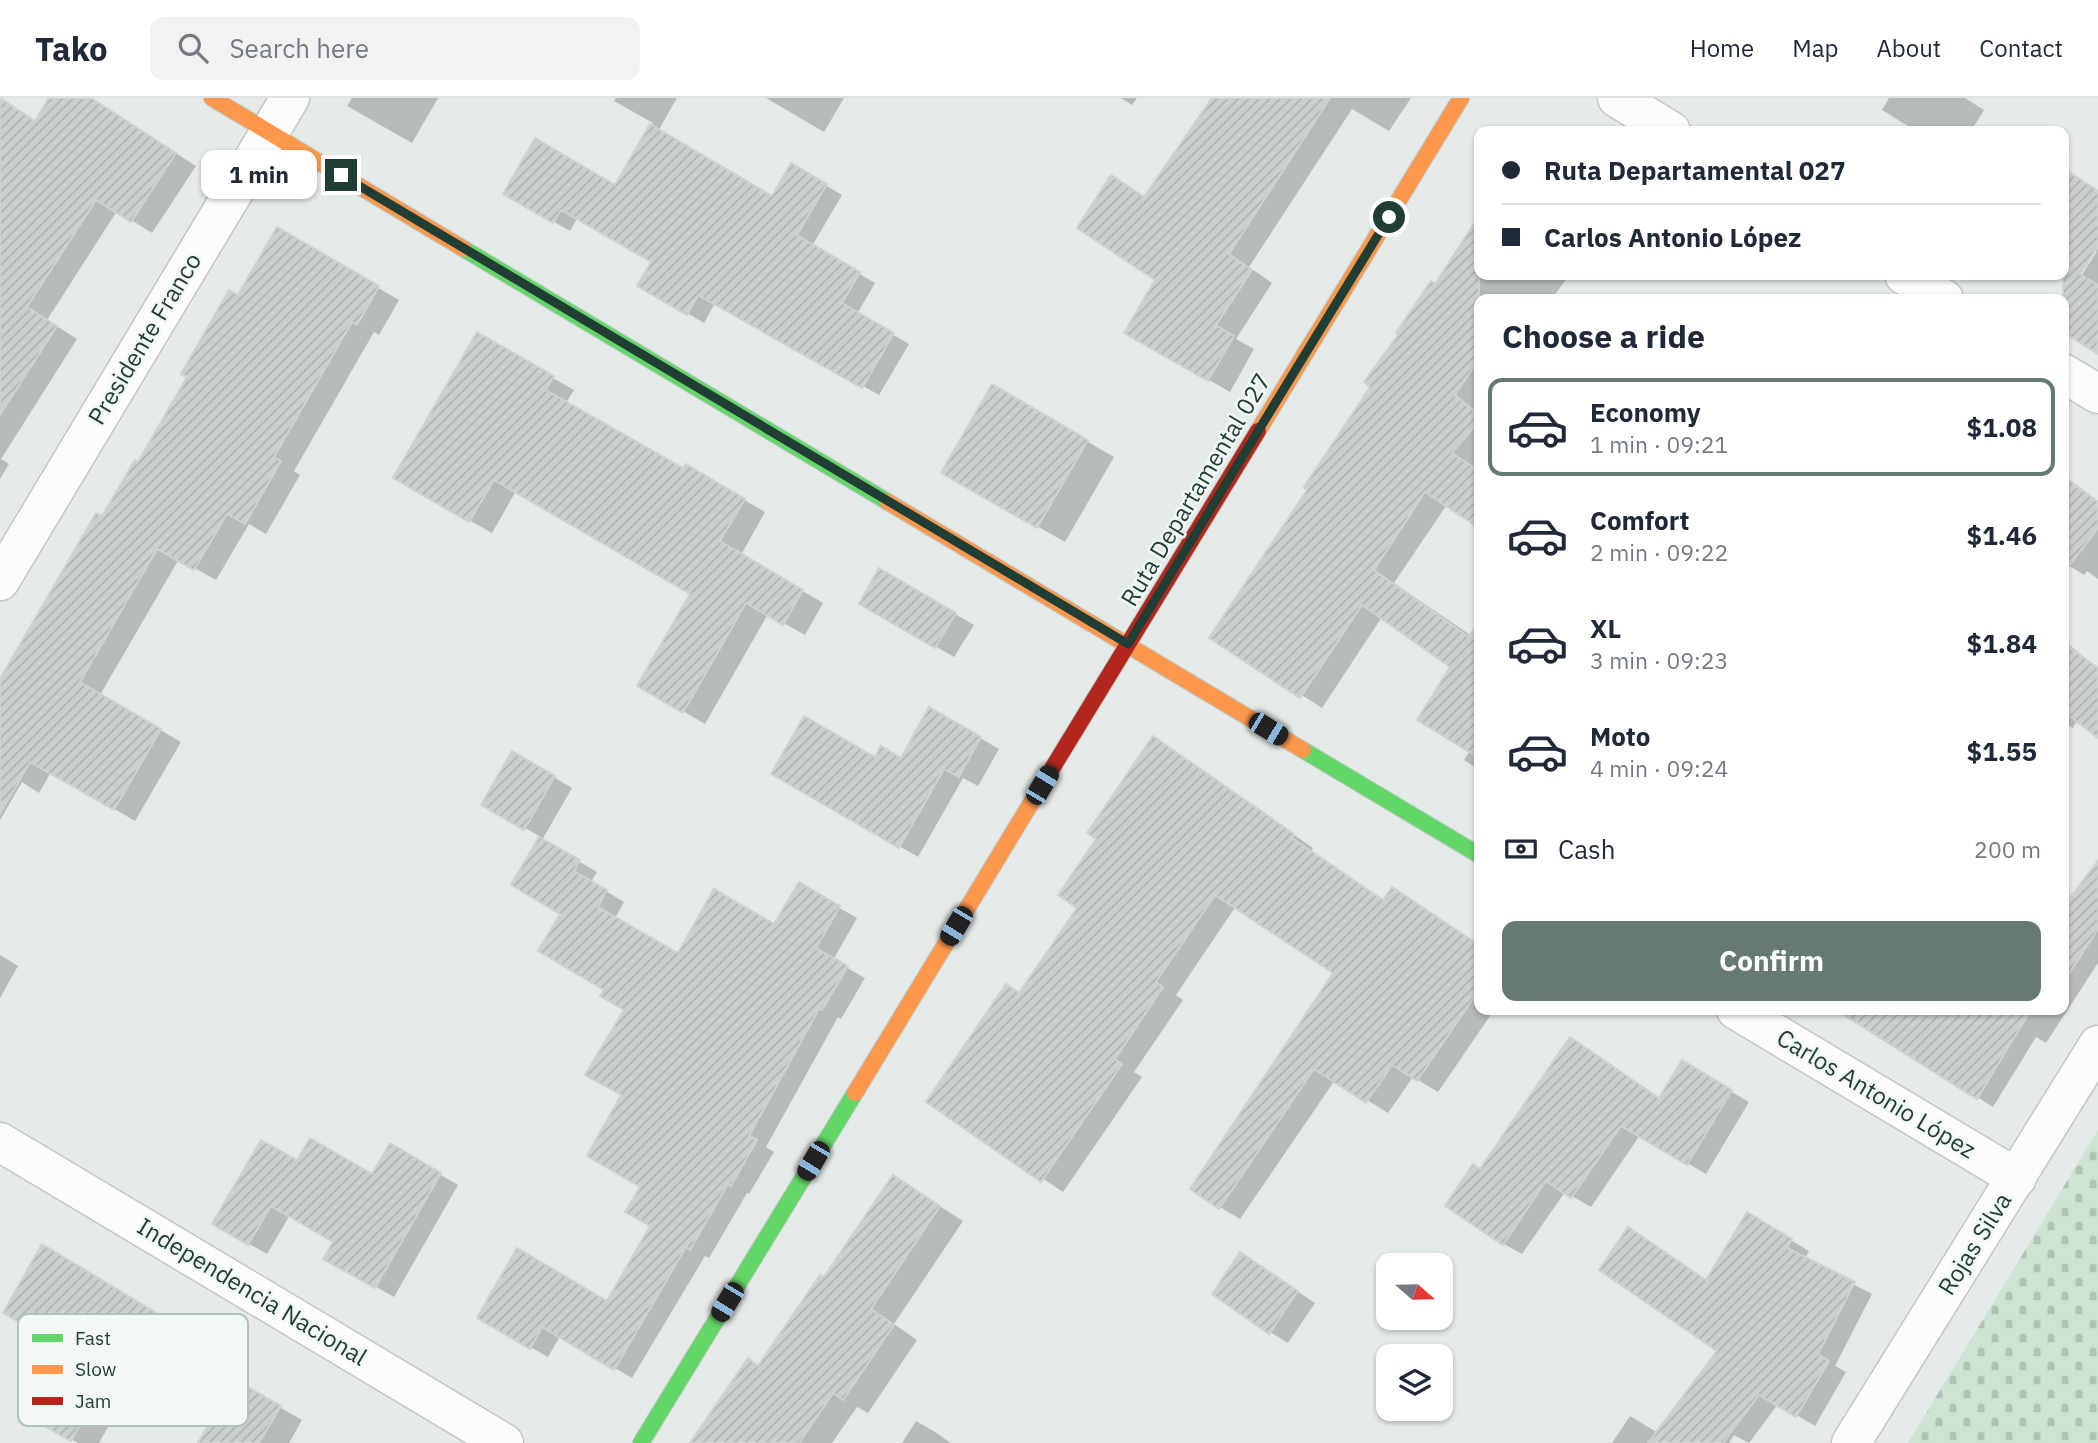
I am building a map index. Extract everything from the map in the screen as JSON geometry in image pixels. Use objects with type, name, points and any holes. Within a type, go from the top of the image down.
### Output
[{"type":"main road","points":[[212,98],[1474,852]]},
{"type":"main road","name":"Ruta Departamental 027","points":[[641,1443],[1461,98]]},
{"type":"street","name":"Presidente Franco","points":[[0,581],[290,98]]},
{"type":"street","points":[[1617,98],[1663,126]]},
{"type":"street","points":[[1912,280],[1936,294]]},
{"type":"street","points":[[2069,377],[2098,394]]},
{"type":"street","name":"Carlos Antonio López","points":[[1744,1015],[2017,1178]]},
{"type":"street","name":"Rojas Silva","points":[[1851,1443],[2098,1045]]},
{"type":"street","name":"Independencia Nacional","points":[[0,1142],[504,1443]]},
{"type":"green space","points":[[2098,1130],[2098,1443],[1908,1443]]},
{"type":"building","points":[[0,98],[35,121],[49,98],[91,98],[176,153],[131,222],[96,200],[27,307],[57,326],[0,415]]},
{"type":"building","points":[[1212,98],[1330,98],[1229,254],[1252,270],[1216,325],[1234,336],[1208,381],[1124,333],[1155,280],[1077,228],[1111,175],[1144,197]]},
{"type":"building","points":[[650,124],[772,196],[791,163],[827,184],[797,235],[860,272],[842,303],[894,333],[862,388],[698,295],[687,315],[637,286],[651,262],[561,210],[553,223],[503,194],[535,138],[615,185]]},
{"type":"building","points":[[2069,172],[2098,191],[2098,246],[2080,274],[2098,285],[2098,354],[2069,336],[2069,294],[2063,294],[2063,280],[2069,280]]},
{"type":"building","points":[[1474,224],[1474,280],[1479,280],[1479,294],[1474,294],[1474,366],[1455,395],[1474,411],[1474,427],[1452,453],[1474,468],[1474,525],[1425,492],[1374,570],[1469,637],[1474,629],[1474,755],[1417,720],[1450,667],[1362,605],[1300,698],[1209,638],[1307,490],[1304,487],[1370,387],[1364,382],[1398,335],[1396,333],[1431,281],[1435,284]]},
{"type":"building","points":[[277,227],[379,286],[357,325],[352,322],[274,457],[281,461],[245,524],[227,514],[194,570],[157,549],[80,682],[161,729],[114,810],[30,762],[0,814],[0,679],[96,513],[102,516],[135,460],[138,462],[187,377],[181,374],[229,290],[238,295]]},
{"type":"building","points":[[477,332],[554,376],[546,390],[683,468],[686,464],[745,499],[720,541],[803,590],[783,625],[746,603],[683,713],[637,686],[690,594],[494,480],[469,522],[393,478]]},
{"type":"building","points":[[992,384],[1088,440],[1037,528],[941,473]]},
{"type":"building","points":[[2069,480],[2098,502],[2098,528],[2069,566]]},
{"type":"building","points":[[879,568],[956,613],[935,648],[859,604]]},
{"type":"building","points":[[2069,647],[2098,668],[2098,738],[2069,716]]},
{"type":"building","points":[[929,707],[981,737],[959,777],[944,769],[899,848],[771,774],[804,716],[875,757],[881,746],[901,758]]},
{"type":"building","points":[[1153,736],[1294,834],[1292,838],[1383,900],[1392,887],[1474,942],[1474,997],[1417,1081],[1392,1065],[1366,1103],[1314,1069],[1219,1209],[1190,1189],[1333,973],[1215,895],[1156,982],[1163,987],[1115,1059],[1122,1064],[1041,1182],[926,1102],[1006,984],[1019,993],[1077,908],[1058,895],[1096,839],[1087,833]]},
{"type":"building","points":[[512,751],[555,776],[524,830],[481,805]]},
{"type":"building","points":[[539,837],[580,860],[574,871],[607,890],[598,907],[678,953],[714,889],[774,924],[799,882],[840,906],[816,948],[848,966],[822,1010],[819,1009],[749,1136],[757,1140],[731,1186],[728,1184],[690,1250],[686,1247],[614,1370],[542,1327],[530,1349],[477,1318],[517,1248],[607,1301],[650,1226],[625,1212],[640,1187],[587,1156],[621,1095],[585,1075],[624,1010],[600,996],[604,990],[538,951],[560,914],[511,885]]},
{"type":"building","points":[[2098,861],[2098,929],[2069,974],[2069,899]]},
{"type":"building","points":[[1844,1015],[2028,1015],[1977,1099]]},
{"type":"building","points":[[1570,1037],[1659,1098],[1682,1060],[1732,1090],[1687,1165],[1621,1126],[1571,1198],[1546,1181],[1503,1245],[1445,1206],[1473,1164],[1480,1169]]},
{"type":"building","points":[[310,1138],[372,1174],[390,1143],[441,1173],[375,1288],[323,1259],[333,1242],[271,1206],[248,1245],[212,1224],[261,1140],[297,1160]]},
{"type":"building","points":[[893,1175],[940,1206],[871,1309],[894,1325],[843,1400],[833,1393],[799,1443],[690,1443],[748,1358],[758,1366],[820,1275],[824,1277]]},
{"type":"building","points":[[1747,1212],[1792,1239],[1787,1248],[1855,1282],[1818,1354],[1829,1361],[1796,1417],[1759,1395],[1723,1443],[1648,1443],[1717,1351],[1599,1270],[1628,1227],[1706,1280]]},
{"type":"building","points":[[42,1244],[158,1314],[18,1314],[18,1322],[3,1313]]},
{"type":"building","points":[[1240,1252],[1298,1291],[1269,1334],[1212,1294]]},
{"type":"building","points":[[248,1387],[281,1406],[259,1443],[198,1443],[208,1426],[248,1426]]},
{"type":"building","points":[[44,1426],[80,1426],[71,1441]]},
{"type":"traffic: fast","points":[[464,249],[888,502]]},
{"type":"traffic: fast","points":[[1303,750],[1474,852]]},
{"type":"traffic: fast","points":[[641,1443],[855,1093]]},
{"type":"traffic: slow","points":[[212,98],[464,249]]},
{"type":"traffic: slow","points":[[1258,431],[1461,98]]},
{"type":"traffic: slow","points":[[888,502],[1303,750]]},
{"type":"traffic: slow","points":[[855,1093],[1053,767]]},
{"type":"traffic: jam","points":[[1053,767],[1258,431]]},
{"type":"route","points":[[341,175],[1128,644],[1389,217]]}]
